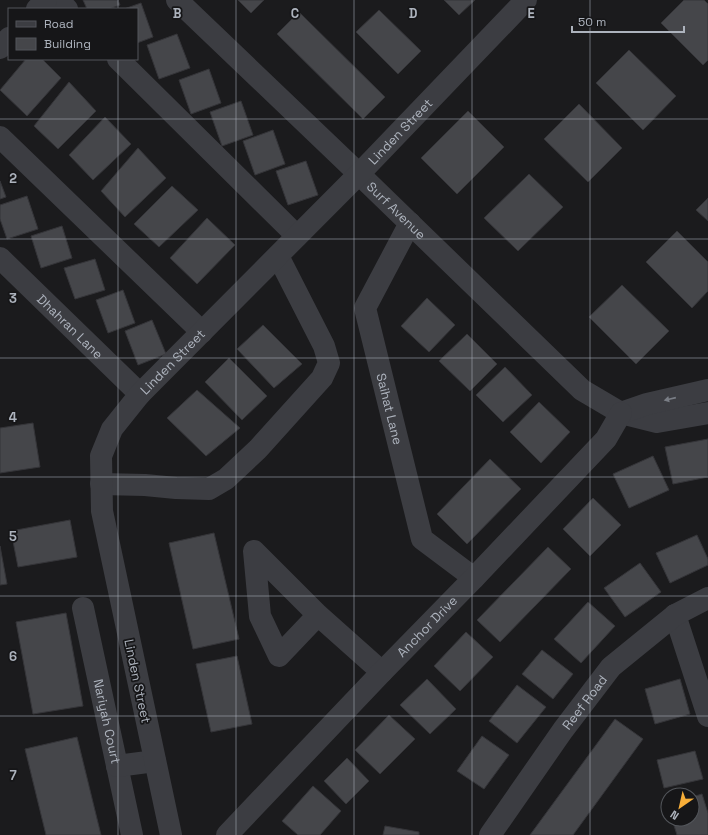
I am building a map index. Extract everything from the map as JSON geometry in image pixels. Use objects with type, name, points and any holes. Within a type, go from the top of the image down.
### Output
[{"type":"street","points":[[38,8],[46,0]]},
{"type":"street","points":[[58,0],[66,8]]},
{"type":"street","name":"Surf Avenue","points":[[177,0],[582,390],[621,413],[657,422],[708,413]]},
{"type":"street","name":"Linden Street","points":[[171,835],[102,511],[101,456],[112,429],[140,394],[359,174],[526,0]]},
{"type":"street","points":[[0,48],[8,39]]},
{"type":"street","points":[[119,60],[297,236]]},
{"type":"street","points":[[0,137],[202,332]]},
{"type":"street","name":"Saihat Lane","points":[[410,223],[365,308],[422,539],[474,578]]},
{"type":"street","points":[[101,484],[209,489],[226,479],[258,449],[322,378],[329,363],[324,346],[278,256]]},
{"type":"street","name":"Dhahran Lane","points":[[0,258],[140,394]]},
{"type":"street","points":[[621,413],[647,404],[708,390]]},
{"type":"street","name":"Anchor Drive","points":[[227,835],[606,439],[621,413]]},
{"type":"street","name":"Reef Road","points":[[490,835],[563,730],[611,667],[675,615],[708,598]]},
{"type":"street","name":"Nariyah Court","points":[[84,608],[132,835]]},
{"type":"street","points":[[318,615],[382,672]]},
{"type":"street","points":[[675,615],[708,716]]},
{"type":"street","points":[[117,766],[155,762]]},
{"type":"building","points":[[83,0],[118,0],[120,5],[112,8],[87,8]]},
{"type":"building","points":[[238,0],[264,0],[251,13]]},
{"type":"building","points":[[444,0],[475,0],[459,15]]},
{"type":"building","points":[[684,0],[704,0],[708,4],[708,60],[703,65],[661,23]]},
{"type":"building","points":[[141,3],[153,37],[138,43],[138,8],[127,8]]},
{"type":"building","points":[[379,10],[421,51],[398,74],[356,32]]},
{"type":"building","points":[[299,12],[385,97],[363,119],[277,34]]},
{"type":"building","points":[[177,34],[190,68],[159,79],[147,45]]},
{"type":"building","points":[[629,50],[676,96],[643,130],[596,83]]},
{"type":"building","points":[[25,60],[43,60],[61,78],[27,116],[0,90]]},
{"type":"building","points":[[209,69],[221,103],[191,114],[179,80]]},
{"type":"building","points":[[69,82],[96,111],[58,149],[34,126]]},
{"type":"building","points":[[241,101],[253,135],[222,146],[210,112]]},
{"type":"building","points":[[579,104],[622,148],[588,182],[544,139]]},
{"type":"building","points":[[468,111],[504,147],[457,194],[421,158]]},
{"type":"building","points":[[105,117],[131,144],[93,180],[69,155]]},
{"type":"building","points":[[273,130],[285,164],[255,175],[243,141]]},
{"type":"building","points":[[138,148],[166,178],[125,217],[101,191]]},
{"type":"building","points":[[306,161],[318,195],[288,205],[276,171]]},
{"type":"building","points":[[529,174],[563,207],[518,251],[484,218]]},
{"type":"building","points":[[0,181],[6,197],[0,199]]},
{"type":"building","points":[[172,186],[198,210],[159,247],[134,224]]},
{"type":"building","points":[[27,196],[38,229],[7,239],[0,219],[0,205]]},
{"type":"building","points":[[708,198],[708,221],[696,210]]},
{"type":"building","points":[[207,218],[235,245],[197,284],[170,258]]},
{"type":"building","points":[[62,226],[72,258],[41,268],[31,236]]},
{"type":"building","points":[[677,231],[708,262],[708,291],[692,308],[646,262]]},
{"type":"building","points":[[95,259],[105,290],[75,299],[64,268]]},
{"type":"building","points":[[622,285],[669,331],[636,364],[589,317]]},
{"type":"building","points":[[123,290],[135,323],[108,333],[96,300]]},
{"type":"building","points":[[427,298],[455,325],[429,352],[401,326]]},
{"type":"building","points":[[152,320],[166,354],[138,365],[125,331]]},
{"type":"building","points":[[263,325],[302,364],[274,388],[237,349]]},
{"type":"building","points":[[467,334],[497,364],[470,391],[439,361]]},
{"type":"building","points":[[229,358],[267,396],[242,420],[205,382]]},
{"type":"building","points":[[505,367],[532,395],[503,422],[476,395]]},
{"type":"building","points":[[197,390],[240,428],[206,456],[167,418]]},
{"type":"building","points":[[539,402],[570,432],[541,463],[510,432]]},
{"type":"building","points":[[33,423],[40,467],[0,473],[0,428]]},
{"type":"building","points":[[708,439],[708,477],[673,484],[665,447]]},
{"type":"building","points":[[653,456],[669,490],[629,508],[613,474]]},
{"type":"building","points":[[490,459],[521,489],[467,544],[437,514]]},
{"type":"building","points":[[593,498],[621,525],[590,556],[563,529]]},
{"type":"building","points":[[70,520],[77,557],[18,567],[11,531]]},
{"type":"building","points":[[214,533],[239,639],[193,649],[169,543]]},
{"type":"building","points":[[697,535],[708,559],[708,565],[670,583],[656,553]]},
{"type":"building","points":[[0,546],[7,584],[0,585]]},
{"type":"building","points":[[548,547],[571,569],[500,642],[477,620]]},
{"type":"building","points":[[640,563],[661,592],[625,617],[604,588]]},
{"type":"building","points":[[588,602],[615,626],[581,663],[554,639]]},
{"type":"building","points":[[66,613],[83,706],[33,714],[16,622]]},
{"type":"building","points":[[466,632],[493,657],[460,691],[434,666]]},
{"type":"building","points":[[542,650],[573,674],[553,699],[522,674]]},
{"type":"building","points":[[237,656],[252,724],[211,732],[196,664]]},
{"type":"building","points":[[427,679],[456,709],[430,734],[400,705]]},
{"type":"building","points":[[680,679],[690,714],[655,724],[645,689]]},
{"type":"building","points":[[517,685],[546,707],[517,743],[489,721]]},
{"type":"building","points":[[389,715],[415,739],[380,774],[355,750]]},
{"type":"building","points":[[615,719],[643,739],[573,835],[530,835]]},
{"type":"building","points":[[482,736],[509,755],[484,789],[457,771]]},
{"type":"building","points":[[77,737],[101,835],[46,835],[25,749]]},
{"type":"building","points":[[695,751],[703,779],[664,787],[657,760]]},
{"type":"building","points":[[347,758],[369,781],[346,804],[324,781]]},
{"type":"building","points":[[313,786],[341,811],[320,835],[298,835],[282,821]]},
{"type":"building","points":[[702,794],[708,813],[708,835],[677,835],[674,827],[700,827],[700,795]]},
{"type":"building","points":[[385,826],[419,832],[419,835],[383,835]]}]
